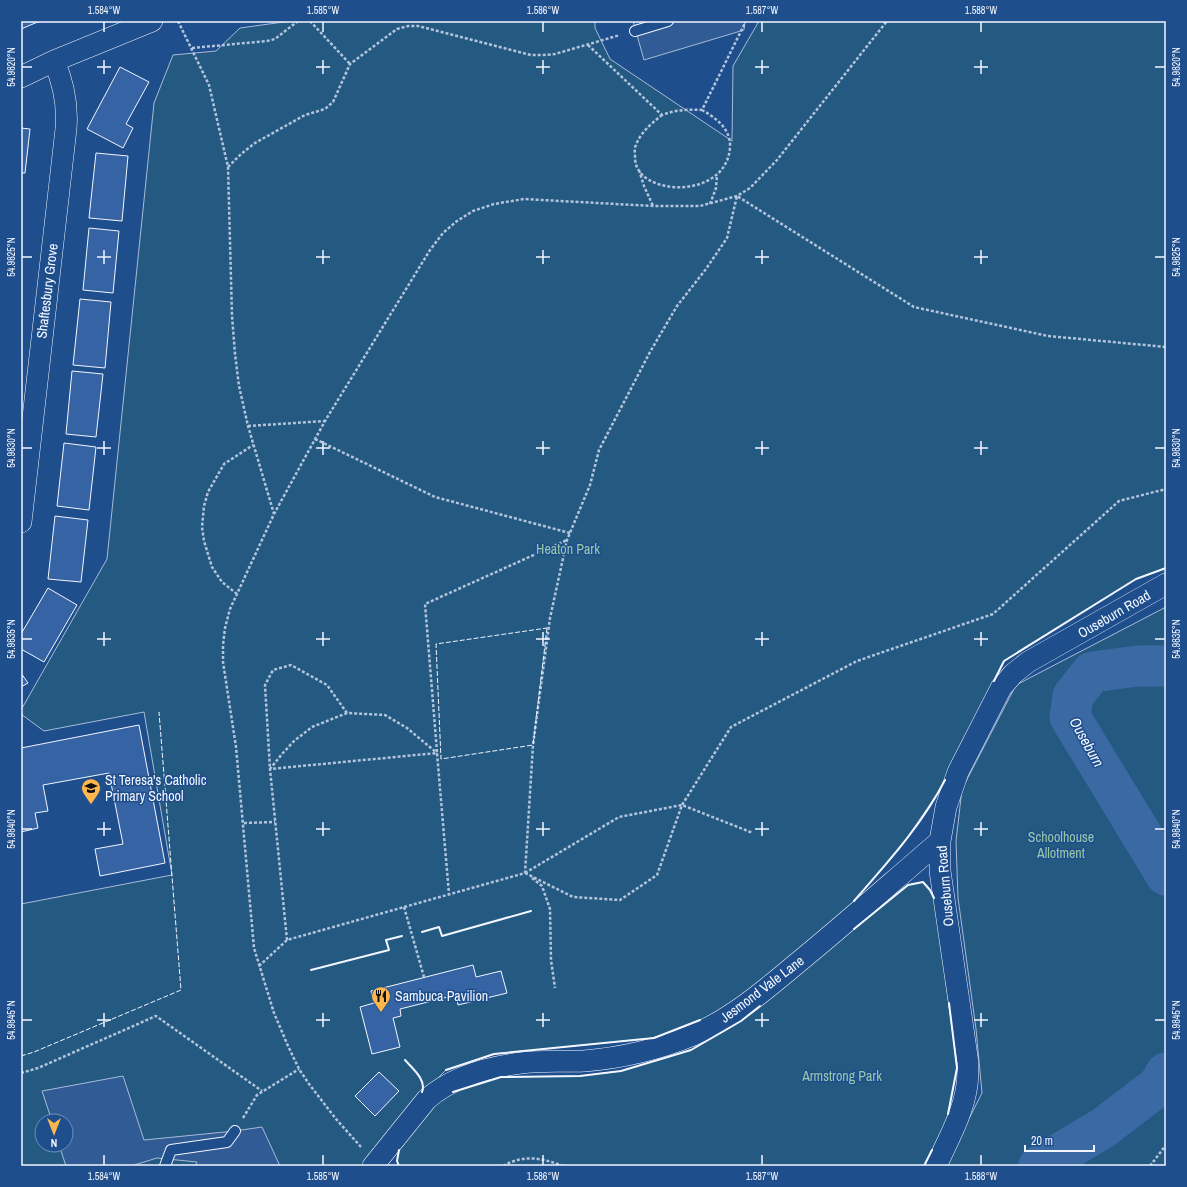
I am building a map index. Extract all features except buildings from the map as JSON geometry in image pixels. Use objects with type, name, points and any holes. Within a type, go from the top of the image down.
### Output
[{"type":"street","points":[[21,77],[54,61],[152,21]]},
{"type":"street","name":"Shaftesbury Grove","points":[[21,522],[66,129],[67,111],[65,95],[61,77],[54,61]]},
{"type":"street","name":"Ouseburn Road","points":[[936,1166],[954,1128],[967,1085],[968,1063],[940,871],[940,841],[946,807],[958,772],[1001,688],[1013,674],[1028,662],[1166,584]]},
{"type":"street","name":"Jesmond Vale Lane","points":[[375,1164],[427,1100],[436,1091],[448,1083],[491,1068],[521,1062],[586,1061],[632,1054],[664,1046],[695,1034],[717,1022],[740,1008],[770,986],[940,841]]},
{"type":"lane","points":[[635,31],[668,21]]},
{"type":"lane","points":[[165,1166],[171,1150],[227,1142],[235,1131]]},
{"type":"path","points":[[178,21],[209,85],[228,167],[232,316],[239,386],[253,445],[274,514]]},
{"type":"path","points":[[192,48],[275,39],[298,21]]},
{"type":"path","points":[[310,21],[350,64]]},
{"type":"path","points":[[702,110],[746,21]]},
{"type":"path","points":[[375,1164],[341,1125],[299,1069],[274,1013],[254,948],[244,823],[236,748],[223,662],[225,628],[230,609],[274,514],[315,439],[430,250],[443,233],[457,221],[473,211],[494,204],[524,199],[653,206],[700,206],[737,196],[750,188],[777,160],[887,21]]},
{"type":"path","points":[[228,167],[255,143],[305,115],[326,109],[333,102],[350,64],[397,29],[408,26],[418,26],[531,54],[544,55],[555,54],[635,31]]},
{"type":"path","points":[[588,44],[662,115]]},
{"type":"path","points":[[681,110],[702,110],[713,116],[722,124],[730,144],[729,156],[725,165],[717,175],[710,180],[686,187],[659,185],[648,180],[635,163],[635,146],[651,124],[662,115],[681,110]]},
{"type":"path","points":[[639,170],[653,206]]},
{"type":"path","points":[[710,204],[716,188],[717,175]]},
{"type":"path","points":[[737,196],[914,307],[1048,336],[1166,347]]},
{"type":"path","points":[[525,873],[533,745],[550,618],[567,540],[590,485],[599,450],[650,352],[677,306],[706,269],[727,238],[737,196]]},
{"type":"path","points":[[248,426],[326,421]]},
{"type":"path","points":[[315,439],[435,497],[570,533]]},
{"type":"path","points":[[237,594],[222,582],[212,567],[204,541],[202,527],[204,506],[208,492],[224,464],[253,445]]},
{"type":"path","points":[[525,873],[573,897],[620,900],[657,875],[682,806],[731,727],[857,661],[993,614],[1119,502],[1166,489]]},
{"type":"path","points":[[449,894],[425,604],[567,540]]},
{"type":"path","points":[[287,940],[270,769],[265,685],[273,670],[291,665],[327,685],[347,713]]},
{"type":"path","points":[[270,769],[294,741],[312,726],[347,713],[385,715],[407,728],[437,753]]},
{"type":"path","points":[[270,769],[437,753]]},
{"type":"path","points":[[259,966],[287,940],[525,873],[619,817],[682,806],[753,833]]},
{"type":"path","points":[[244,823],[275,822]]},
{"type":"path","points":[[525,873],[542,886],[550,909],[551,960],[555,988]]},
{"type":"path","points":[[404,907],[424,978]]},
{"type":"path","points":[[21,1073],[38,1068],[156,1016],[262,1091]]},
{"type":"path","points":[[235,1131],[257,1094],[299,1069]]},
{"type":"path","points":[[1150,1166],[1166,1145]]},
{"type":"path","points":[[503,1166],[528,1158],[544,1159],[563,1166]]},
{"type":"green space","name":"Heaton Park","points":[[291,21],[595,21],[595,28],[610,59],[732,141],[733,66],[759,21],[1166,21],[1166,568],[1136,579],[1004,661],[939,791],[901,847],[843,914],[777,971],[716,1014],[654,1038],[494,1054],[446,1070],[419,1097],[382,1143],[369,1154],[363,1166],[21,1166],[21,904],[172,875],[144,712],[44,731],[21,714],[21,710],[107,559],[154,103],[173,55],[216,51],[240,28]]},
{"type":"green space","name":"Schoolhouse Allotment","points":[[1166,607],[1166,1166],[945,1166],[982,1093],[976,1029],[958,898],[956,841],[962,789],[1016,685]]},
{"type":"green space","name":"Armstrong Park","points":[[923,882],[930,890],[936,903],[957,1068],[947,1120],[924,1166],[399,1166],[397,1161],[399,1149],[432,1106],[453,1092],[501,1077],[580,1076],[621,1071],[691,1050],[741,1021],[908,885]]},
{"type":"shaded area","points":[[633,21],[745,21],[744,30],[644,60]]},
{"type":"shaded area","points":[[123,1076],[144,1140],[262,1127],[280,1166],[195,1166],[197,1162],[157,1158],[131,1166],[66,1166],[62,1153],[74,1153],[74,1113],[49,1113],[42,1091]]},
{"type":"waterway","name":"Ouseburn","points":[[1166,666],[1138,666],[1092,672],[1073,696],[1070,717],[1166,875]]},
{"type":"waterway","name":"Ouseburn","points":[[1039,1166],[1103,1128],[1158,1086],[1166,1073]]},
{"type":"fence","points":[[547,628],[533,745],[441,759],[436,644],[547,628]]},
{"type":"fence","points":[[21,1056],[34,1052],[181,990],[159,712]]},
{"type":"wall","points":[[994,681],[1004,661],[1136,579],[1166,568]]},
{"type":"wall","points":[[854,901],[915,828],[926,813],[945,780]]},
{"type":"wall","points":[[854,929],[908,885],[923,882],[930,890],[934,898]]},
{"type":"wall","points":[[422,932],[439,927],[442,936],[531,911]]},
{"type":"wall","points":[[311,970],[389,950],[386,940],[402,936]]},
{"type":"wall","points":[[948,1114],[957,1068],[949,1003]]},
{"type":"wall","points":[[453,1092],[501,1077],[580,1076],[621,1071],[691,1050],[741,1021],[760,1006]]},
{"type":"wall","points":[[446,1070],[494,1054],[654,1038],[700,1020]]},
{"type":"wall","points":[[405,1060],[415,1070],[421,1079],[423,1088],[422,1092]]},
{"type":"wall","points":[[399,1150],[397,1161],[399,1166]]},
{"type":"wall","points":[[924,1166],[932,1150]]},
{"type":"place","name":"St Teresa's Catholic Primary School","points":[[91,805]]},
{"type":"place","name":"Sambuca Pavilion","points":[[381,1013]]}]
